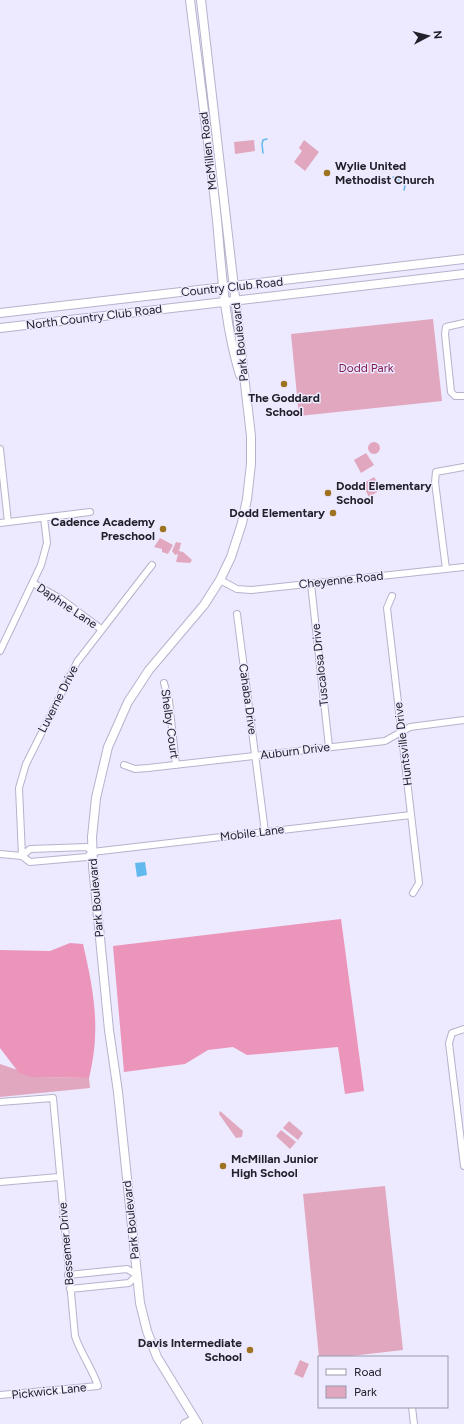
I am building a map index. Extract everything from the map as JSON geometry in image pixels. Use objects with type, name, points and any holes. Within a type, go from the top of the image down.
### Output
[{"type":"main road","name":"McMillen Road","points":[[190,0],[217,222],[223,302]]},
{"type":"main road","name":"McMillen Road","points":[[202,0],[234,286]]},
{"type":"main road","name":"Country Club Road","points":[[0,313],[464,259]]},
{"type":"main road","points":[[378,270],[380,284]]},
{"type":"main road","name":"Country Club Road","points":[[236,300],[464,274]]},
{"type":"main road","name":"Park Boulevard","points":[[196,1421],[166,1375],[150,1341],[140,1303],[118,1092],[109,1030],[92,852],[94,813],[100,774],[108,747],[119,720],[141,681],[196,616],[220,580],[235,546],[248,499],[251,442],[234,286]]},
{"type":"main road","name":"North Country Club Road","points":[[0,328],[236,300]]},
{"type":"main road","name":"Park Boulevard","points":[[223,302],[232,348],[247,397]]},
{"type":"main road","points":[[185,1424],[196,1421]]},
{"type":"street","points":[[464,323],[446,327],[445,334],[452,392],[455,396],[464,396]]},
{"type":"street","points":[[0,450],[8,522]]},
{"type":"street","points":[[446,569],[435,482],[436,472],[464,467]]},
{"type":"street","points":[[0,523],[90,512]]},
{"type":"street","points":[[0,651],[42,565],[47,543],[44,518]]},
{"type":"street","name":"Luverne Drive","points":[[22,856],[19,788],[26,764],[77,662],[152,565]]},
{"type":"street","name":"Cheyenne Road","points":[[220,580],[231,587],[244,590],[464,567]]},
{"type":"street","name":"Daphne Lane","points":[[33,583],[61,599],[101,629]]},
{"type":"street","name":"Tuscalosa Drive","points":[[310,584],[329,747]]},
{"type":"street","name":"Huntsville Drive","points":[[392,596],[387,608],[419,883],[413,893]]},
{"type":"street","name":"Cahaba Drive","points":[[237,614],[265,832]]},
{"type":"street","name":"Shelby Court","points":[[164,683],[169,701],[176,765]]},
{"type":"street","name":"Auburn Drive","points":[[124,764],[135,769],[385,741],[410,727],[464,720]]},
{"type":"street","name":"Mobile Lane","points":[[92,852],[411,815]]},
{"type":"street","points":[[0,854],[22,856],[30,862],[87,857],[92,852],[87,847],[30,849],[22,856]]},
{"type":"street","points":[[464,1029],[452,1033],[449,1043],[464,1166]]},
{"type":"street","name":"Bessemer Drive","points":[[0,1102],[53,1098],[68,1275],[75,1336],[79,1349],[94,1372],[98,1386]]},
{"type":"street","points":[[0,1182],[59,1177]]},
{"type":"street","points":[[68,1275],[127,1269],[137,1276],[129,1283],[70,1289]]},
{"type":"street","name":"Pickwick Lane","points":[[0,1395],[98,1386]]},
{"type":"street","points":[[412,1408],[414,1424]]},
{"type":"green space","points":[[254,140],[255,151],[235,154],[234,142]]},
{"type":"green space","points":[[304,140],[319,152],[305,171],[294,162],[302,151],[299,148]]},
{"type":"green space","name":"Dodd Park","points":[[433,319],[442,401],[299,416],[291,334]]},
{"type":"green space","points":[[374,442],[378,444],[380,448],[378,452],[374,454],[370,452],[368,448],[370,444]]},
{"type":"green space","points":[[366,453],[374,465],[361,473],[354,460]]},
{"type":"green space","points":[[374,477],[382,489],[369,497],[362,484]]},
{"type":"green space","points":[[160,538],[173,545],[168,554],[162,552],[162,549],[154,547]]},
{"type":"green space","points":[[176,542],[181,543],[179,551],[183,552],[192,560],[190,563],[176,562],[178,554],[175,555],[172,551]]},
{"type":"green space","points":[[0,1064],[38,1077],[89,1078],[90,1088],[0,1097]]},
{"type":"green space","points":[[220,1111],[243,1131],[242,1137],[236,1138],[219,1114]]},
{"type":"green space","points":[[289,1121],[303,1133],[298,1140],[283,1128]]},
{"type":"green space","points":[[281,1130],[296,1142],[290,1149],[276,1136]]},
{"type":"green space","points":[[385,1186],[403,1350],[351,1356],[319,1356],[303,1194]]},
{"type":"green space","points":[[300,1360],[309,1364],[303,1378],[294,1374]]},
{"type":"shaded area","points":[[341,919],[364,1091],[345,1094],[338,1047],[247,1055],[233,1047],[208,1050],[185,1064],[124,1072],[113,946]]},
{"type":"shaded area","points":[[70,943],[83,944],[93,995],[95,1011],[95,1043],[89,1078],[32,1077],[19,1073],[0,1048],[0,950],[50,951]]},
{"type":"water","points":[[145,862],[147,875],[137,877],[135,863]]},
{"type":"waterway","points":[[263,153],[263,140],[267,139]]},
{"type":"waterway","points":[[393,177],[403,182],[405,186],[404,190]]},
{"type":"place","name":"Wylie United Methodist Church","points":[[327,173]]},
{"type":"place","name":"The Goddard School","points":[[284,384]]},
{"type":"place","name":"Dodd Elementary School","points":[[328,493]]},
{"type":"place","name":"Dodd Elementary","points":[[333,513]]},
{"type":"place","name":"Cadence Academy Preschool","points":[[163,529]]},
{"type":"place","name":"McMillan Junior High School","points":[[223,1166]]},
{"type":"place","name":"Davis Intermediate School","points":[[250,1350]]}]
